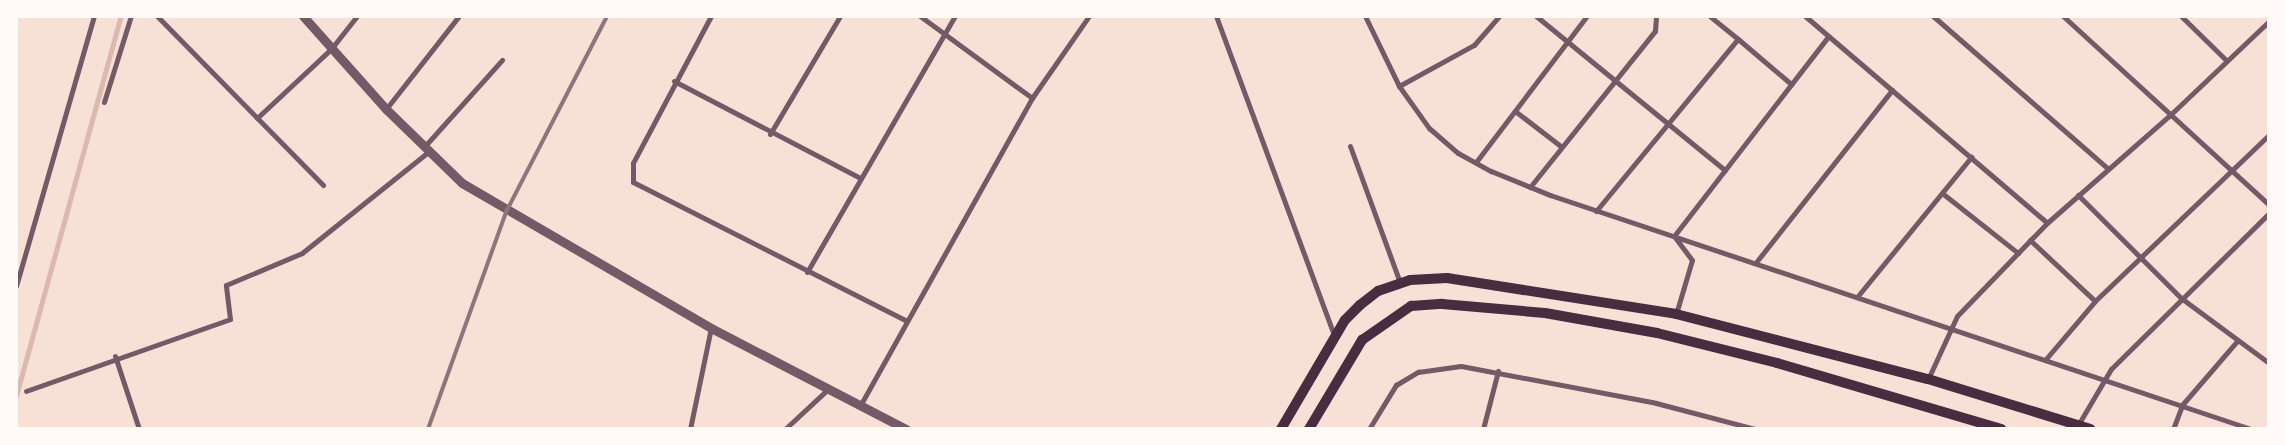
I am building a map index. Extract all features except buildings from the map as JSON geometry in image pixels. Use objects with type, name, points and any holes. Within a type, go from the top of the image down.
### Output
[{"type":"main road","points":[[1281,429],[1335,337],[1360,305],[1378,291],[1400,284],[1447,278],[1676,314],[1928,379],[2092,429]]},
{"type":"main road","points":[[1309,429],[1362,340],[1411,306],[1442,304],[1545,313],[1649,332],[1777,363],[2001,429]]},
{"type":"street","points":[[16,286],[94,16]]},
{"type":"street","points":[[104,102],[131,16]]},
{"type":"street","points":[[157,16],[323,185]]},
{"type":"street","points":[[303,16],[425,151],[506,212],[711,328],[862,404],[906,429]]},
{"type":"street","points":[[258,118],[331,49],[357,16]]},
{"type":"street","points":[[386,109],[459,16]]},
{"type":"street","points":[[711,16],[674,82],[633,163],[633,182],[807,272],[905,320]]},
{"type":"street","points":[[770,134],[840,16]]},
{"type":"street","points":[[920,16],[1032,98]]},
{"type":"street","points":[[807,272],[944,32],[955,16]]},
{"type":"street","points":[[862,404],[905,320],[1032,98],[1089,16]]},
{"type":"street","points":[[1216,16],[1335,337]]},
{"type":"street","points":[[1365,16],[1399,86],[1442,141],[1476,162],[1530,187],[1596,211],[1757,261],[1948,329],[2102,378],[2251,429]]},
{"type":"street","points":[[1399,86],[1474,45],[1499,16]]},
{"type":"street","points":[[1536,16],[1568,40],[1615,82],[1725,170]]},
{"type":"street","points":[[1476,162],[1586,16]]},
{"type":"street","points":[[1530,187],[1657,28],[1656,16]]},
{"type":"street","points":[[1710,16],[1791,84]]},
{"type":"street","points":[[1805,16],[2047,223]]},
{"type":"street","points":[[1933,16],[2107,168]]},
{"type":"street","points":[[2063,16],[2169,116],[2269,205]]},
{"type":"street","points":[[2181,16],[2226,61]]},
{"type":"street","points":[[1928,379],[1948,329],[2030,240],[2107,168],[2169,116],[2269,21]]},
{"type":"street","points":[[1674,236],[1828,37]]},
{"type":"street","points":[[1596,211],[1738,39]]},
{"type":"street","points":[[26,391],[115,356],[230,319],[226,285],[302,253],[425,151],[502,60]]},
{"type":"street","points":[[674,82],[770,134],[860,178]]},
{"type":"street","points":[[1757,261],[1892,90]]},
{"type":"street","points":[[1515,111],[1562,147]]},
{"type":"street","points":[[2045,360],[2096,301],[2269,135]]},
{"type":"street","points":[[1350,146],[1400,284]]},
{"type":"street","points":[[1857,297],[1971,157]]},
{"type":"street","points":[[1942,193],[2018,253]]},
{"type":"street","points":[[2078,194],[2140,259],[2182,298],[2237,341],[2269,363]]},
{"type":"street","points":[[2078,424],[2102,378],[2269,213]]},
{"type":"street","points":[[1674,236],[1692,260],[1676,314]]},
{"type":"street","points":[[2030,240],[2096,301]]},
{"type":"street","points":[[690,429],[711,328]]},
{"type":"street","points":[[2173,429],[2182,405],[2237,341]]},
{"type":"street","points":[[115,356],[139,429]]},
{"type":"street","points":[[1369,429],[1396,385],[1418,372],[1461,366],[1498,371],[1656,402],[1755,429]]},
{"type":"street","points":[[1482,429],[1498,371]]},
{"type":"street","points":[[785,429],[828,388]]},
{"type":"waterway","points":[[16,396],[121,16]]},
{"type":"railway","points":[[428,429],[506,212],[607,16]]}]
